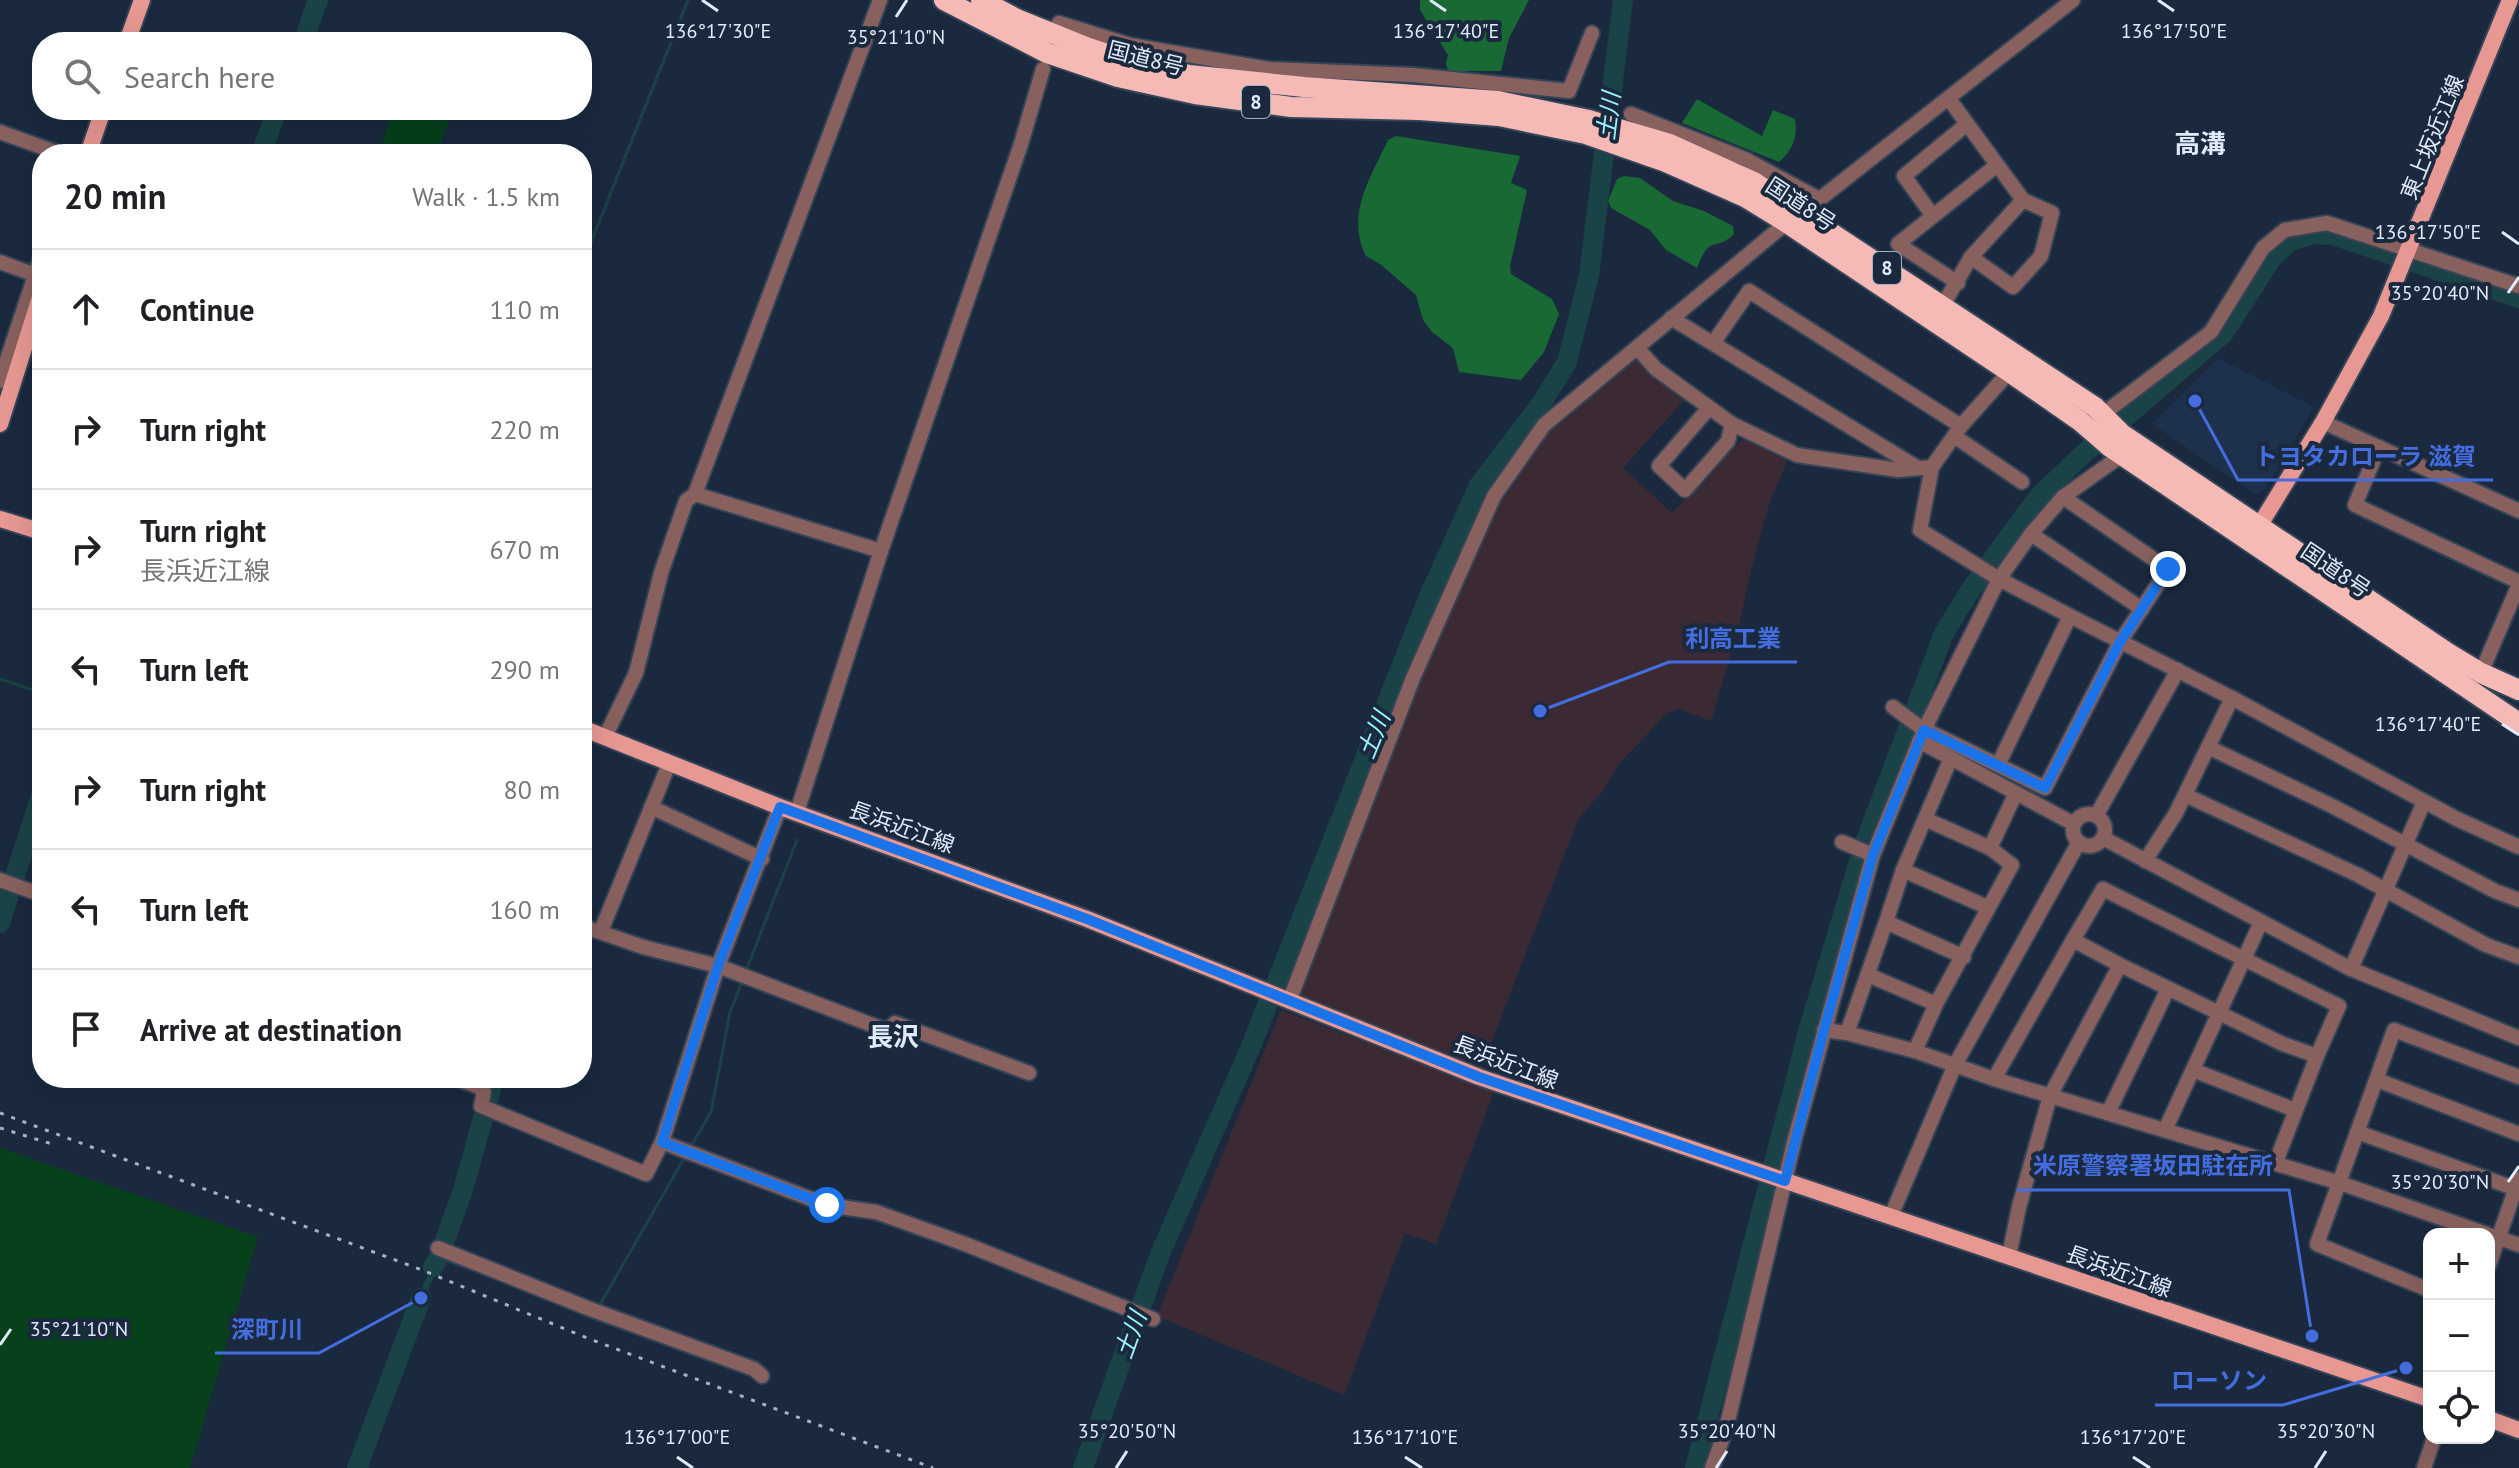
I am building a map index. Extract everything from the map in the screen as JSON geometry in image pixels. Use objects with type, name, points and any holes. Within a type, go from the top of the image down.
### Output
[{"type":"highway","name":"国道8号","points":[[944,0],[1012,37],[1080,66],[1195,94],[1291,107],[1420,110],[1587,127]]},
{"type":"highway","name":"国道8号","points":[[981,0],[1017,19],[1086,47],[1124,60],[1189,75],[1498,101],[1668,153],[1745,197],[1793,217],[1943,305],[2013,363]]},
{"type":"highway","name":"国道8号","points":[[1793,217],[2013,363],[2096,412],[2118,446],[2481,673],[2519,690]]},
{"type":"highway","name":"国道8号","points":[[2255,533],[2519,723]]},
{"type":"main road","points":[[131,32],[142,0]]},
{"type":"main road","name":"東上坂近江線","points":[[2255,533],[2323,422],[2381,316],[2510,0]]},
{"type":"main road","points":[[91,144],[100,120]]},
{"type":"main road","points":[[0,424],[12,351],[32,298]]},
{"type":"main road","points":[[0,519],[32,529]]},
{"type":"main road","name":"長浜近江線","points":[[592,732],[780,807],[1087,919],[1479,1077],[2423,1397]]},
{"type":"main road","points":[[2495,1421],[2519,1430]]},
{"type":"street","points":[[605,737],[636,673],[661,573],[686,501],[695,494],[880,0]]},
{"type":"street","points":[[1287,998],[1413,678],[1494,496],[1544,425],[1793,217],[2073,0]]},
{"type":"street","points":[[1059,23],[1130,45],[1269,69],[1413,75],[1569,91],[1592,33]]},
{"type":"street","points":[[797,812],[881,551],[1021,144],[1043,69]]},
{"type":"street","points":[[1949,99],[2023,200],[2052,213],[2041,256],[2013,287],[1971,257]]},
{"type":"street","points":[[1631,114],[1745,159],[1819,199]]},
{"type":"street","points":[[1933,216],[1904,176],[1967,124]]},
{"type":"street","points":[[0,132],[33,144]]},
{"type":"street","points":[[1958,283],[1898,244],[1997,165]]},
{"type":"street","points":[[1943,305],[1971,257],[2023,200]]},
{"type":"street","points":[[2096,412],[2211,332],[2263,248],[2285,230],[2327,223],[2407,256],[2519,286]]},
{"type":"street","points":[[0,262],[32,276]]},
{"type":"street","points":[[1714,342],[1749,291],[1957,431],[2022,482]]},
{"type":"street","points":[[1671,318],[1925,467]]},
{"type":"street","points":[[1637,348],[1656,369],[1732,424],[1797,455],[1898,470],[1925,467]]},
{"type":"street","points":[[0,381],[12,351]]},
{"type":"street","points":[[2013,363],[1925,467],[1920,530],[1997,577],[2070,616],[2232,698],[2424,802],[2519,847]]},
{"type":"street","points":[[1709,408],[1659,466],[1685,490],[1728,441],[1732,424]]},
{"type":"street","points":[[2323,422],[2519,511]]},
{"type":"street","points":[[1712,1468],[1726,1429],[1785,1181],[1873,855],[1921,733],[1997,577],[2063,497],[2118,446]]},
{"type":"street","points":[[2379,447],[2355,505],[2519,583],[2481,673]]},
{"type":"street","points":[[695,494],[881,551]]},
{"type":"street","points":[[1921,733],[2045,788],[2120,642],[2168,569],[2063,497]]},
{"type":"street","points":[[2031,534],[2142,609]]},
{"type":"street","points":[[1998,765],[2070,616]]},
{"type":"street","points":[[2096,816],[2178,670]]},
{"type":"street","points":[[2145,861],[2185,795],[2232,698]]},
{"type":"street","points":[[1894,709],[1951,758],[2074,824]]},
{"type":"street","points":[[2208,747],[2519,900]]},
{"type":"street","points":[[1847,1033],[1903,870],[1951,758]]},
{"type":"street","points":[[601,931],[669,764]]},
{"type":"street","points":[[1990,848],[2016,793]]},
{"type":"street","points":[[2185,795],[2358,875],[2486,945],[2519,957]]},
{"type":"street","points":[[2351,969],[2424,802]]},
{"type":"street","points":[[651,807],[762,859]]},
{"type":"street","points":[[480,1088],[484,1092],[481,1106],[646,1174],[662,1142],[718,966],[780,807]]},
{"type":"street","points":[[2086,814],[2096,816],[2103,823],[2103,838],[2092,846],[2079,842],[2073,834],[2074,824],[2086,814]]},
{"type":"street","points":[[1915,1051],[1936,1004],[2012,865],[1990,848],[1925,819]]},
{"type":"street","points":[[2103,838],[2351,969],[2519,1038]]},
{"type":"street","points":[[1842,842],[1873,855]]},
{"type":"street","points":[[1891,1216],[1955,1065],[2079,842]]},
{"type":"street","points":[[1903,870],[1987,907]]},
{"type":"street","points":[[9,883],[32,891]]},
{"type":"street","points":[[1994,1079],[2103,889],[2339,1006],[2275,1164]]},
{"type":"street","points":[[1886,922],[1964,957]]},
{"type":"street","points":[[2165,1130],[2261,922]]},
{"type":"street","points":[[592,929],[643,947],[718,966],[888,1031],[895,1023],[1029,1073]]},
{"type":"street","points":[[2073,940],[2283,1044],[2317,1056]]},
{"type":"street","points":[[2009,1256],[2019,1207],[2050,1096],[2120,965]]},
{"type":"street","points":[[1868,975],[1936,1004]]},
{"type":"street","points":[[2108,1113],[2168,989]]},
{"type":"street","points":[[1824,1030],[1915,1051],[1994,1079],[2340,1183],[2469,1228]]},
{"type":"street","points":[[2423,1288],[2317,1244],[2394,1030],[2519,1077]]},
{"type":"street","points":[[2193,1070],[2295,1110]]},
{"type":"street","points":[[2377,1080],[2519,1134]]},
{"type":"street","points":[[2357,1132],[2518,1186],[2495,1230]]},
{"type":"street","points":[[662,1142],[827,1205],[876,1212],[950,1238],[1153,1319]]},
{"type":"street","points":[[2495,1237],[2519,1245]]},
{"type":"street","points":[[438,1248],[590,1309],[754,1369],[762,1376]]},
{"type":"street","points":[[2424,1468],[2432,1444]]},
{"type":"shaded area","points":[[1635,356],[1684,400],[1623,468],[1672,513],[1744,438],[1787,461],[1769,505],[1739,626],[1711,721],[1679,709],[1667,713],[1619,764],[1603,791],[1583,813],[1481,1068],[1295,997],[1448,611],[1498,502],[1548,429]]},
{"type":"shaded area","points":[[2218,358],[2314,407],[2264,490],[2257,495],[2152,424]]},
{"type":"shaded area","points":[[1281,1010],[1494,1092],[1436,1244],[1405,1233],[1344,1395],[1157,1316]]},
{"type":"shaded area","points":[[437,1256],[443,1256],[424,1299],[418,1296]]},
{"type":"green space","points":[[1420,0],[1529,0],[1509,38],[1501,71],[1448,71],[1448,55],[1420,10]]},
{"type":"green space","points":[[1697,99],[1762,136],[1773,110],[1795,119],[1796,132],[1791,148],[1779,162],[1682,123]]},
{"type":"green space","points":[[390,120],[449,120],[441,144],[382,142]]},
{"type":"green space","points":[[1396,136],[1520,156],[1511,183],[1527,190],[1510,266],[1511,274],[1552,299],[1559,314],[1544,352],[1521,380],[1459,372],[1453,348],[1432,332],[1423,320],[1416,295],[1366,256],[1360,241],[1359,211],[1368,182],[1388,140]]},
{"type":"green space","points":[[1624,176],[1640,178],[1673,201],[1704,211],[1733,226],[1734,234],[1710,246],[1697,268],[1666,250],[1650,230],[1611,208],[1608,201],[1617,179]]},
{"type":"green space","points":[[0,1148],[258,1237],[190,1468],[0,1468]]},
{"type":"waterway","points":[[307,32],[318,0]]},
{"type":"waterway","points":[[592,240],[688,0]]},
{"type":"waterway","name":"土川","points":[[1083,1468],[1160,1254],[1252,1044],[1430,594],[1479,485],[1541,404],[1567,362],[1589,275],[1623,0]]},
{"type":"waterway","points":[[265,144],[273,120]]},
{"type":"waterway","points":[[1695,1468],[1809,1028],[1864,845],[1944,633],[1973,586],[2039,496],[2094,444],[2223,334],[2272,258],[2289,242],[2312,234],[2333,235],[2519,298]]},
{"type":"waterway","points":[[0,679],[32,690]]},
{"type":"waterway","points":[[0,923],[32,823]]},
{"type":"waterway","points":[[746,971],[797,840]]},
{"type":"waterway","points":[[690,1148],[711,1112],[730,1012],[742,982]]},
{"type":"waterway","points":[[433,1267],[463,1190],[491,1088]]},
{"type":"waterway","points":[[598,1308],[686,1155]]},
{"type":"waterway","points":[[440,1258],[478,1272]]},
{"type":"waterway","points":[[357,1468],[421,1298]]},
{"type":"railway","points":[[0,1113],[422,1270],[587,1338],[933,1468]]},
{"type":"railway","points":[[0,1128],[52,1144]]},
{"type":"place","name":"トヨタカローラ 滋賀","points":[[2195,401]]},
{"type":"place","name":"利高工業","points":[[1540,711]]},
{"type":"place","name":"深町川","points":[[421,1298]]},
{"type":"place","name":"米原警察署坂田駐在所","points":[[2312,1336]]},
{"type":"place","name":"ローソン","points":[[2406,1368]]},
{"type":"district","name":"高溝","points":[[2200,144]]},
{"type":"district","name":"長沢","points":[[893,1037]]},
{"type":"route","points":[[827,1205],[662,1142],[718,966],[780,807],[1087,919],[1479,1077],[1785,1181],[1873,855],[1924,730],[2045,788],[2120,642],[2168,569]]}]
